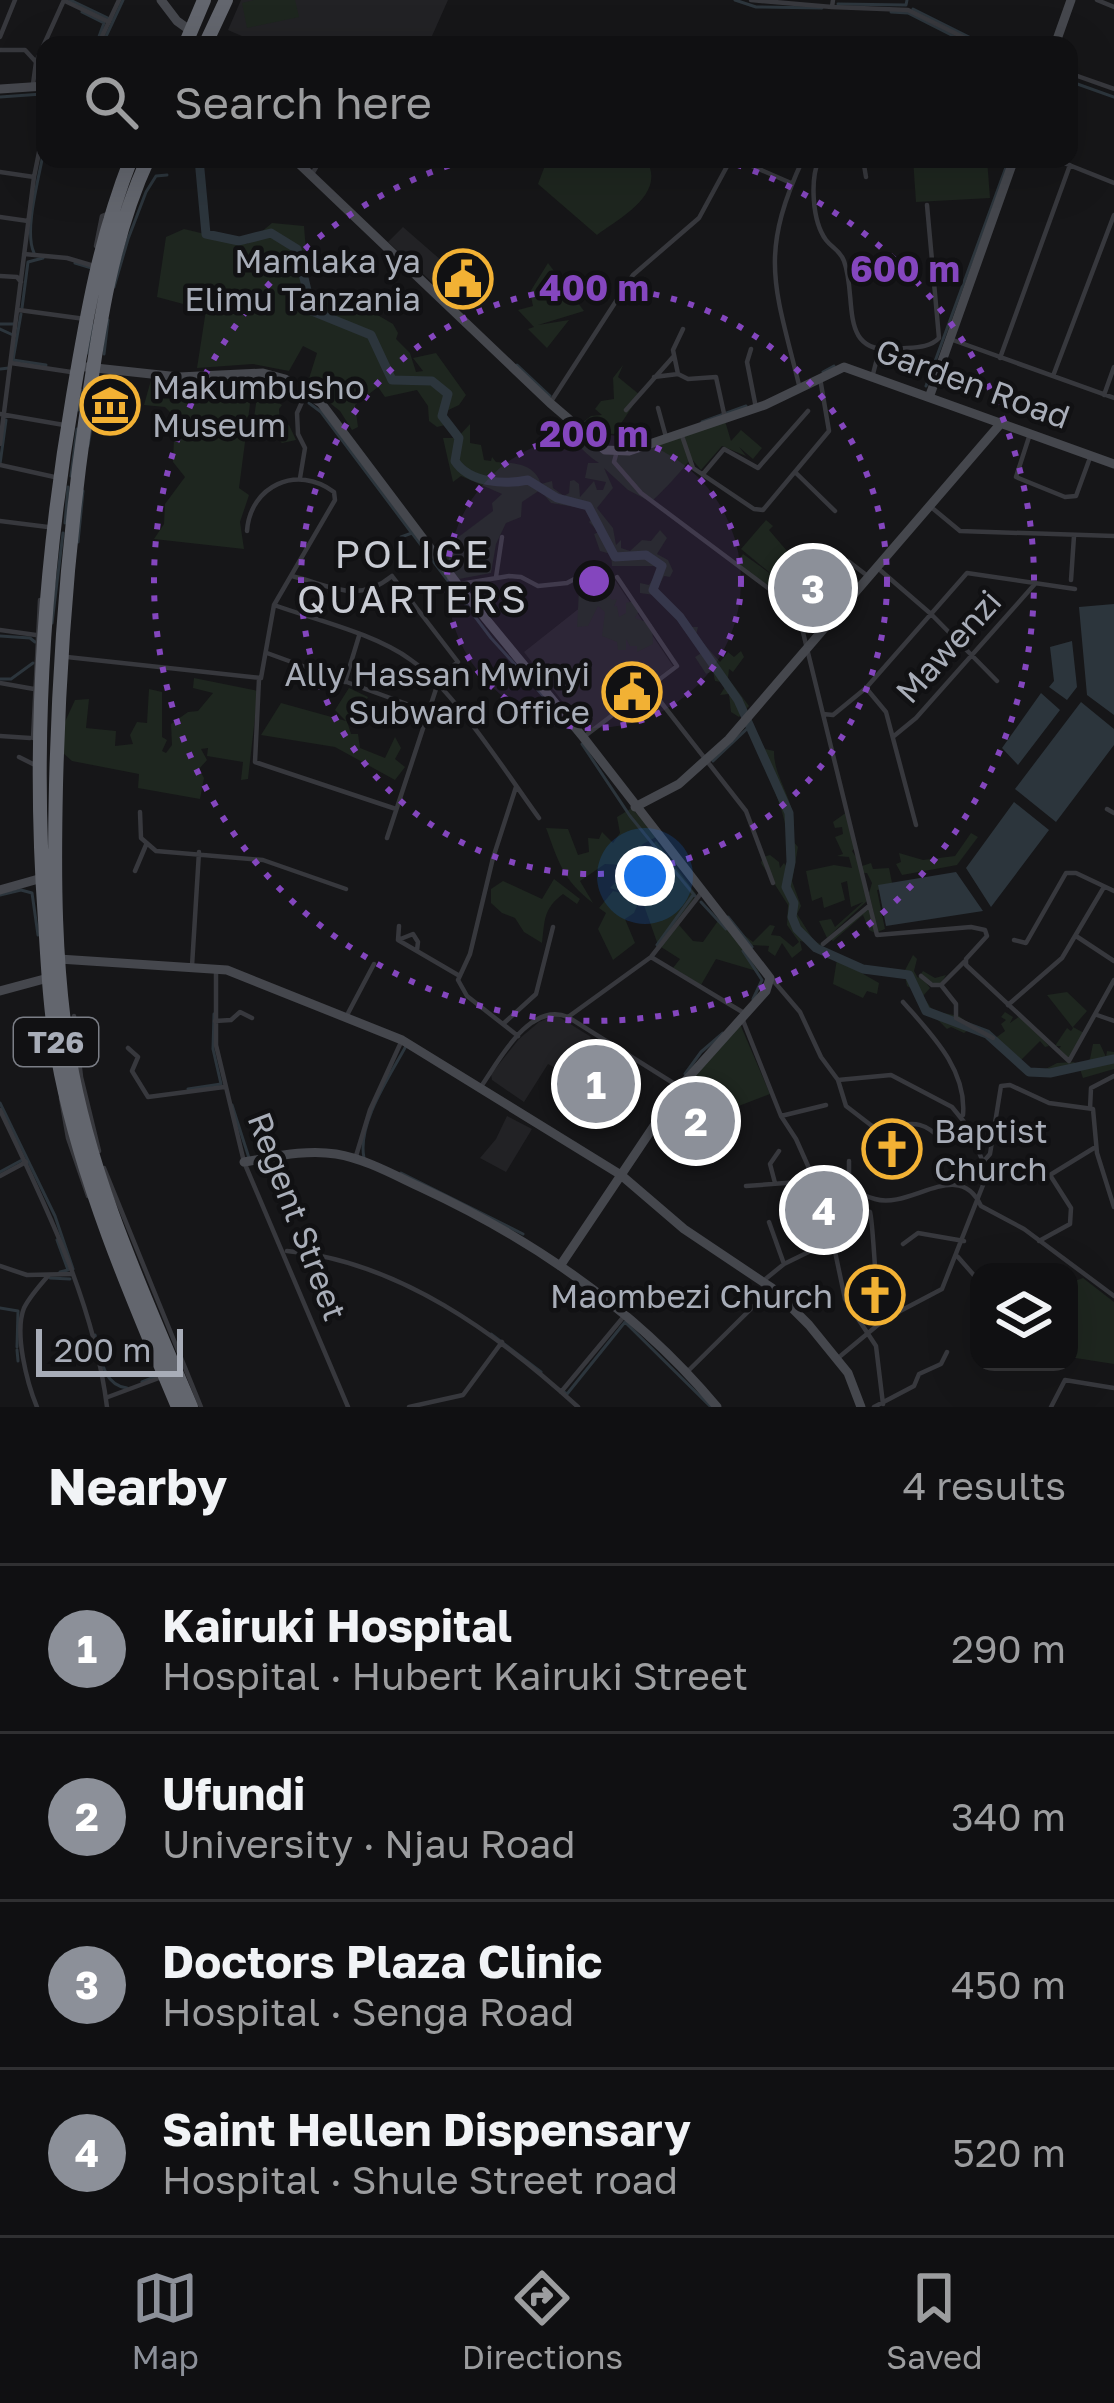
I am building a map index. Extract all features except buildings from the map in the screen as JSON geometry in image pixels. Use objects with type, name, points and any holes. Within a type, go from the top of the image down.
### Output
[{"type":"highway","points":[[189,36],[204,0]]},
{"type":"highway","points":[[209,36],[226,0]]},
{"type":"highway","name":"T26","points":[[127,168],[109,214],[86,319],[81,369],[56,738],[56,888],[69,1057],[96,1170],[178,1407]]},
{"type":"highway","name":"T26","points":[[145,168],[118,240],[81,369],[52,527],[40,635],[36,739],[48,978],[80,1163],[167,1375],[190,1407]]},
{"type":"street","points":[[0,37],[15,0]]},
{"type":"street","points":[[48,36],[64,0],[109,22]]},
{"type":"street","points":[[102,36],[119,0]]},
{"type":"street","points":[[161,0],[187,36]]},
{"type":"street","points":[[751,0],[908,10],[961,36]]},
{"type":"street","points":[[908,10],[909,0]]},
{"type":"street","points":[[1058,36],[1072,0]]},
{"type":"street","points":[[1096,0],[1114,8]]},
{"type":"street","points":[[0,50],[25,50],[36,62],[32,88]]},
{"type":"street","points":[[1078,76],[1114,89]]},
{"type":"street","points":[[0,89],[36,87]]},
{"type":"street","points":[[0,444],[36,167]]},
{"type":"street","points":[[304,168],[550,404],[596,444],[617,451],[614,462],[629,482],[794,611],[809,646],[880,937],[971,927],[987,933],[941,985],[932,985],[921,976]]},
{"type":"street","points":[[312,175],[316,168]]},
{"type":"street","points":[[550,404],[633,274],[699,218],[728,168]]},
{"type":"street","points":[[755,168],[792,183]]},
{"type":"street","points":[[799,168],[778,218],[773,253],[777,294],[800,389]]},
{"type":"street","points":[[817,168],[813,189],[822,233],[844,261],[857,336],[879,351],[931,345],[939,338],[927,205]]},
{"type":"street","points":[[864,168],[866,177]]},
{"type":"street","points":[[931,395],[1011,168]]},
{"type":"street","points":[[1000,358],[1069,168]]},
{"type":"street","points":[[1075,168],[1114,183]]},
{"type":"street","points":[[0,172],[34,177]]},
{"type":"street","points":[[19,310],[86,319],[102,216],[109,214]]},
{"type":"street","points":[[1053,376],[1114,215]]},
{"type":"street","points":[[0,217],[28,221]]},
{"type":"street","points":[[24,254],[94,266]]},
{"type":"street","points":[[0,276],[17,277],[21,282]]},
{"type":"street","points":[[0,327],[15,329]]},
{"type":"street","points":[[626,410],[673,357],[683,329]]},
{"type":"street","points":[[950,339],[1114,398]]},
{"type":"street","points":[[751,349],[747,362],[756,408]]},
{"type":"street","points":[[873,375],[879,351]]},
{"type":"street","points":[[673,357],[678,374]]},
{"type":"street","points":[[11,363],[195,378],[253,372],[285,379],[321,403],[458,585],[800,1012],[823,1061],[838,1080],[845,1106],[866,1123],[881,1127],[908,1121],[923,1124],[942,1140]]},
{"type":"street","name":"Garden Road","points":[[617,451],[756,408],[844,367],[1114,464]]},
{"type":"street","points":[[1104,394],[1114,367]]},
{"type":"street","points":[[52,527],[64,425],[81,369]]},
{"type":"street","points":[[0,370],[10,373]]},
{"type":"street","points":[[654,377],[716,377],[725,418]]},
{"type":"street","points":[[681,432],[692,465],[761,511],[829,431],[820,378]]},
{"type":"street","points":[[300,478],[305,448],[298,434],[297,413],[307,392]]},
{"type":"street","points":[[658,408],[667,437]]},
{"type":"street","points":[[703,474],[724,449],[758,468],[808,411]]},
{"type":"street","points":[[2,415],[64,425]]},
{"type":"street","points":[[635,807],[672,788],[707,761],[1002,422]]},
{"type":"street","points":[[1030,433],[1016,477],[1038,488],[1076,496],[1091,455]]},
{"type":"street","points":[[0,465],[59,478]]},
{"type":"street","points":[[794,472],[835,511]]},
{"type":"street","points":[[247,531],[250,506],[257,497],[300,478],[321,482],[336,497],[274,605],[259,679],[255,761],[396,809]]},
{"type":"street","points":[[931,507],[960,531],[1114,536]]},
{"type":"street","points":[[0,521],[71,530]]},
{"type":"street","points":[[1071,580],[1074,536]]},
{"type":"street","points":[[496,577],[502,537]]},
{"type":"street","points":[[848,561],[873,572],[931,614],[997,681]]},
{"type":"street","points":[[823,714],[833,715],[866,688],[967,573],[1075,590]]},
{"type":"street","points":[[292,576],[359,592],[375,590],[392,577],[458,662],[435,684],[387,838]]},
{"type":"street","points":[[458,585],[496,577],[521,577],[538,586],[567,584],[580,576]]},
{"type":"street","points":[[583,737],[677,666],[617,577]]},
{"type":"street","name":"Mawenzi","points":[[894,736],[1034,585]]},
{"type":"street","points":[[274,605],[402,654],[435,684],[538,818]]},
{"type":"street","points":[[0,630],[40,635],[34,688],[36,739],[0,736]]},
{"type":"street","points":[[345,682],[359,636]]},
{"type":"street","points":[[267,653],[426,712]]},
{"type":"street","points":[[62,657],[259,679]]},
{"type":"street","points":[[0,683],[34,688]]},
{"type":"street","points":[[649,687],[746,811],[773,883]]},
{"type":"street","points":[[866,688],[883,705],[916,825]]},
{"type":"street","points":[[19,757],[35,765]]},
{"type":"street","points":[[516,787],[470,954],[458,975],[467,996],[518,1036]]},
{"type":"street","points":[[140,812],[139,827],[146,845],[156,850],[275,863],[346,889]]},
{"type":"street","points":[[135,871],[146,845]]},
{"type":"street","points":[[192,966],[199,852]]},
{"type":"street","points":[[1014,940],[1026,943],[1070,872],[1114,891]]},
{"type":"street","points":[[0,890],[42,878],[56,888]]},
{"type":"street","points":[[1008,1005],[1062,958],[1104,887]]},
{"type":"street","points":[[568,1017],[651,957],[703,892]]},
{"type":"street","points":[[824,944],[870,905]]},
{"type":"street","points":[[398,940],[399,926]]},
{"type":"street","points":[[502,1024],[536,994],[553,927]]},
{"type":"street","points":[[398,940],[413,934],[417,950]]},
{"type":"street","points":[[1076,936],[1114,961]]},
{"type":"street","points":[[398,940],[458,975]]},
{"type":"street","points":[[651,957],[744,1016],[781,1116],[828,1213],[845,1299],[876,1346],[885,1405]]},
{"type":"street","points":[[0,992],[48,978],[59,958],[216,968],[402,1040],[621,1175],[683,1229],[768,1285],[809,1324],[836,1359],[853,1382],[861,1407]]},
{"type":"street","points":[[964,962],[1070,1061],[1114,980]]},
{"type":"street","points":[[346,1017],[374,964]]},
{"type":"street","name":"Regent Street","points":[[216,968],[215,1021],[224,1087],[244,1162],[348,1407]]},
{"type":"street","points":[[560,1266],[680,1087],[766,991],[770,978]]},
{"type":"street","points":[[941,985],[956,1004],[956,1018],[993,1038]]},
{"type":"street","points":[[903,1002],[940,1044],[955,1071],[963,1097],[962,1117]]},
{"type":"street","points":[[215,1021],[231,1020],[240,1012],[252,1018]]},
{"type":"street","points":[[480,1088],[518,1036],[549,1013],[568,1017],[680,1087]]},
{"type":"street","points":[[1096,1014],[1114,1021]]},
{"type":"street","points":[[74,1016],[81,1077],[103,1166],[201,1407]]},
{"type":"street","points":[[353,1158],[402,1040]]},
{"type":"street","points":[[128,1048],[138,1057],[132,1070],[148,1097],[224,1087]]},
{"type":"street","points":[[836,1359],[900,1310],[939,1293],[958,1257],[985,1180],[983,1162],[962,1117],[947,1104],[891,1075],[838,1080]]},
{"type":"street","points":[[1114,1076],[1091,1088],[1090,1109],[1114,1207]]},
{"type":"street","points":[[983,1162],[990,1154],[1000,1086],[1090,1109]]},
{"type":"street","points":[[781,1116],[826,1106]]},
{"type":"street","points":[[0,1110],[55,1223],[107,1407]]},
{"type":"street","points":[[1039,1241],[1070,1224],[1071,1208],[1050,1175],[1096,1146]]},
{"type":"street","points":[[775,1184],[770,1164],[779,1151]]},
{"type":"street","points":[[244,1162],[313,1152],[353,1158],[466,1209],[560,1266],[625,1316],[717,1407]]},
{"type":"street","points":[[849,1161],[847,1181],[874,1199],[891,1200],[944,1184],[964,1187],[981,1206],[1114,1295]]},
{"type":"street","points":[[0,1176],[26,1162]]},
{"type":"street","points":[[746,1186],[814,1180]]},
{"type":"street","points":[[860,1193],[860,1208]]},
{"type":"street","points":[[828,1213],[860,1208],[870,1212],[876,1308]]},
{"type":"street","points":[[769,1222],[784,1264]]},
{"type":"street","points":[[902,1244],[918,1233],[964,1240]]},
{"type":"street","points":[[686,1374],[784,1264],[833,1240]]},
{"type":"street","points":[[285,1251],[340,1257],[437,1301],[502,1342],[573,1405]]},
{"type":"street","points":[[958,1257],[970,1271]]},
{"type":"street","points":[[0,1266],[27,1275],[71,1274]]},
{"type":"street","points":[[1078,1275],[1082,1274]]},
{"type":"street","points":[[37,1407],[23,1359],[22,1319],[25,1306],[48,1276]]},
{"type":"street","points":[[561,1392],[599,1340],[625,1316]]},
{"type":"street","points":[[409,1407],[463,1395],[502,1342]]},
{"type":"street","points":[[874,1407],[914,1386],[919,1374],[941,1364],[947,1352]]},
{"type":"street","points":[[106,1398],[167,1375]]},
{"type":"street","points":[[1052,1407],[1065,1380],[1114,1388]]},
{"type":"shaded area","points":[[241,0],[448,0],[432,36],[242,36],[228,30]]},
{"type":"shaded area","points":[[295,0],[299,17],[247,28],[242,3]]},
{"type":"shaded area","points":[[544,168],[649,168],[651,172],[646,194],[597,235],[538,184]]},
{"type":"shaded area","points":[[914,168],[988,168],[990,198],[916,202]]},
{"type":"shaded area","points":[[272,223],[304,226],[306,251],[296,260],[309,311],[315,313],[321,291],[330,302],[340,298],[354,313],[367,309],[393,324],[396,339],[410,353],[416,372],[423,371],[413,358],[436,353],[466,395],[459,405],[440,414],[445,425],[437,427],[429,421],[428,406],[417,390],[385,397],[378,387],[355,405],[358,427],[352,430],[340,411],[307,385],[317,353],[303,346],[289,371],[253,364],[197,368],[206,310],[157,297],[166,237],[184,229],[247,244]]},
{"type":"shaded area","points":[[403,227],[450,268],[434,284],[388,242]]},
{"type":"shaded area","points":[[548,263],[584,311],[538,325],[569,320],[547,348],[518,310],[533,306],[530,292]]},
{"type":"shaded area","points":[[623,365],[618,377],[640,395],[614,434],[601,433],[595,438],[582,423],[602,415],[595,409],[601,401],[614,399],[613,378]]},
{"type":"shaded area","points":[[228,378],[253,381],[239,488],[249,495],[240,522],[244,549],[154,539],[164,524],[165,504],[185,477],[173,462],[175,417],[165,407],[144,405],[151,380],[200,384]]},
{"type":"shaded area","points":[[266,395],[282,405],[280,423],[289,425],[296,440],[282,443],[252,431],[257,397]]},
{"type":"shaded area","points":[[557,421],[610,454],[632,452],[675,433],[685,441],[685,436],[725,421],[731,441],[741,430],[762,448],[753,459],[739,447],[746,456],[722,446],[701,470],[691,458],[651,502],[628,490],[604,468],[613,488],[597,508],[613,528],[616,545],[621,540],[621,548],[630,551],[642,540],[651,541],[660,530],[667,538],[657,554],[668,560],[673,571],[670,577],[664,576],[654,595],[640,593],[640,583],[649,585],[658,571],[656,566],[612,566],[611,554],[600,551],[594,534],[599,532],[589,522],[587,509],[551,503],[540,490],[522,502],[521,517],[506,523],[491,573],[459,579],[441,550],[493,511],[492,503],[502,494],[461,476],[453,482],[443,438],[457,438],[470,424],[470,443],[481,445],[484,460],[492,457],[496,462],[528,468],[541,484],[552,481],[564,496],[574,480],[580,497],[594,481],[597,490],[603,490],[606,482],[585,478],[588,463],[599,463],[550,427],[550,422]]},
{"type":"shaded area","points":[[766,520],[793,558],[783,569],[793,563],[803,598],[792,604],[737,563],[743,554],[775,577],[741,549]]},
{"type":"shaded area","points":[[615,580],[673,666],[587,733],[524,652]]},
{"type":"shaded area","points":[[600,588],[617,599],[614,607],[619,617],[626,613],[626,603],[633,601],[639,611],[635,618],[652,624],[653,644],[637,652],[637,646],[630,646],[626,639],[626,650],[618,650],[617,642],[602,636],[605,612],[598,606],[588,626],[577,627],[579,590],[598,599]]},
{"type":"shaded area","points":[[1114,604],[1114,715],[1087,695],[1079,607]]},
{"type":"shaded area","points":[[690,627],[698,627],[696,635],[720,662],[728,652],[734,657],[741,651],[744,657],[733,672],[729,669],[728,678],[749,706],[739,717],[731,712],[729,694],[720,695],[725,687],[722,682],[715,681],[713,671],[706,674],[695,657],[703,652]]},
{"type":"shaded area","points":[[1072,641],[1077,687],[1067,700],[1049,687],[1054,681],[1050,647]]},
{"type":"shaded area","points":[[194,678],[258,691],[248,779],[241,780],[243,762],[207,756],[208,748],[201,749],[207,760],[199,769],[204,778],[200,799],[138,788],[139,774],[72,761],[63,753],[64,724],[75,700],[89,699],[86,728],[116,731],[115,746],[133,744],[130,735],[137,722],[147,723],[149,689],[162,692],[162,737],[167,740],[162,751],[166,753],[172,745],[171,724],[198,711],[213,693],[193,688]]},
{"type":"shaded area","points":[[349,688],[368,697],[358,717],[347,721],[351,734],[358,734],[360,748],[385,758],[395,737],[401,748],[395,759],[405,767],[395,780],[335,747],[261,735],[281,703],[346,721],[335,710]]},
{"type":"shaded area","points":[[1041,693],[1060,710],[1018,765],[1002,748]]},
{"type":"shaded area","points":[[1081,702],[1114,729],[1114,745],[1056,822],[1015,789]]},
{"type":"shaded area","points":[[755,733],[765,749],[774,751],[793,816],[792,840],[798,847],[792,881],[801,906],[797,914],[814,941],[822,945],[800,941],[802,950],[792,958],[782,943],[775,956],[769,946],[752,945],[744,935],[753,942],[770,925],[775,926],[771,935],[793,947],[799,942],[787,925],[788,905],[761,863],[770,855],[780,868],[784,863],[787,867],[788,851],[778,800],[750,736]]},
{"type":"shaded area","points":[[1014,802],[1049,830],[991,907],[966,868]]},
{"type":"shaded area","points":[[632,808],[656,837],[623,865],[605,864],[580,881],[593,903],[568,878],[546,828],[568,829],[578,855],[589,852],[588,838],[599,839],[602,832],[613,843],[620,833],[617,817]]},
{"type":"shaded area","points":[[847,812],[856,847],[852,851],[862,866],[871,863],[873,869],[889,868],[893,888],[877,890],[885,929],[869,930],[863,915],[833,941],[829,938],[869,908],[874,914],[867,873],[863,873],[867,901],[827,938],[819,921],[831,919],[835,927],[863,902],[851,907],[847,881],[841,883],[845,900],[824,908],[822,897],[812,901],[806,871],[834,865],[852,868],[849,857],[837,856],[843,854],[835,837],[843,834],[842,827],[835,828],[833,822]]},
{"type":"shaded area","points":[[971,833],[978,837],[957,865],[902,875],[896,864],[901,862],[899,853],[923,860],[955,856]]},
{"type":"shaded area","points":[[656,841],[696,894],[679,925],[693,941],[703,942],[720,918],[760,972],[716,959],[701,985],[673,968],[680,959],[658,945],[641,897],[634,913],[625,919],[635,943],[613,960],[598,929],[606,913],[599,908],[613,891],[634,896],[610,888]]},
{"type":"shaded area","points":[[956,872],[983,911],[886,926],[878,885]]},
{"type":"shaded area","points":[[554,879],[580,899],[577,904],[563,894],[552,905],[542,943],[491,903],[491,889],[503,881],[542,899]]},
{"type":"shaded area","points":[[913,955],[918,978],[923,971],[935,978],[946,975],[940,985],[924,980],[930,988],[923,996],[933,1011],[959,1016],[973,1027],[964,1033],[947,1029],[935,1017],[937,1013],[924,1011],[916,991],[907,986],[904,972]]},
{"type":"shaded area","points":[[837,959],[879,983],[877,994],[867,991],[863,998],[833,984]]},
{"type":"shaded area","points":[[1067,992],[1087,1011],[1073,1027],[1084,1033],[1070,1059],[1058,1050],[1061,1046],[1055,1046],[1067,1028],[1073,1028],[1047,995]]},
{"type":"shaded area","points":[[1005,1012],[1013,1017],[1010,1023],[1020,1016],[1049,1046],[1040,1041],[1018,1063],[994,1039],[1005,1031],[1001,1024],[1006,1020],[1001,1017]]},
{"type":"shaded area","points":[[556,1015],[591,1037],[568,1075],[548,1064],[524,1102],[492,1080],[491,1074],[519,1039]]},
{"type":"shaded area","points":[[740,1024],[770,1094],[710,1117],[681,1094]]},
{"type":"shaded area","points":[[1093,1044],[1100,1044],[1106,1057],[1107,1051],[1114,1052],[1114,1069],[1083,1078],[1080,1069],[1047,1076],[1040,1072],[1057,1063],[1074,1062],[1080,1068],[1090,1059]]},
{"type":"shaded area","points":[[507,1116],[532,1129],[506,1172],[480,1158]]},
{"type":"shaded area","points":[[1083,1278],[1114,1302],[1114,1364],[1078,1358],[1078,1280]]},
{"type":"waterway","points":[[70,0],[112,20]]},
{"type":"waterway","points":[[106,36],[123,0]]},
{"type":"waterway","points":[[735,0],[756,7],[822,8]]},
{"type":"waterway","points":[[838,4],[906,5],[907,0]]},
{"type":"waterway","points":[[913,9],[967,36]]},
{"type":"waterway","points":[[82,12],[104,23],[99,36]]},
{"type":"waterway","points":[[891,12],[908,13],[953,36]]},
{"type":"waterway","points":[[1078,84],[1114,97]]},
{"type":"waterway","points":[[0,97],[36,94]]},
{"type":"waterway","points":[[34,253],[32,216],[41,168]]},
{"type":"waterway","points":[[200,168],[206,234],[239,241],[271,233],[297,249],[312,311],[371,335],[392,380],[432,381],[448,394],[442,416],[459,438],[455,461],[461,468],[488,481],[528,480],[557,498],[588,506],[615,557],[646,555],[662,566],[653,590],[680,617],[738,700],[789,813],[791,862],[786,887],[794,903],[797,929],[816,948],[863,969],[909,975],[926,1011],[987,1034],[1029,1072],[1050,1073],[1114,1059]]},
{"type":"waterway","points":[[926,386],[1006,168]]},
{"type":"waterway","points":[[114,287],[146,192],[156,176],[167,175]]},
{"type":"waterway","points":[[22,308],[28,262],[43,258]]},
{"type":"waterway","points":[[75,263],[95,269]]},
{"type":"waterway","points":[[21,314],[13,360],[46,365]]},
{"type":"waterway","points":[[104,354],[108,320]]},
{"type":"waterway","points":[[0,324],[14,324]]},
{"type":"waterway","points":[[87,353],[93,325]]},
{"type":"waterway","points":[[0,329],[13,335]]},
{"type":"waterway","points":[[517,365],[550,396]]},
{"type":"waterway","points":[[823,372],[834,366]]},
{"type":"waterway","points":[[0,369],[9,368]]},
{"type":"waterway","points":[[88,446],[99,381]]},
{"type":"waterway","points":[[277,384],[300,395]]},
{"type":"waterway","points":[[78,410],[81,390]]},
{"type":"waterway","points":[[309,403],[321,412],[411,532]]},
{"type":"waterway","points":[[702,422],[746,406]]},
{"type":"waterway","points":[[0,464],[6,420]]},
{"type":"waterway","points":[[71,476],[77,429]]},
{"type":"waterway","points":[[65,523],[68,487]]},
{"type":"waterway","points":[[78,542],[83,491]]},
{"type":"waterway","points":[[52,623],[63,533]]},
{"type":"waterway","points":[[401,537],[412,533],[491,638],[546,699]]},
{"type":"waterway","points":[[0,636],[35,642]]},
{"type":"waterway","points":[[0,679],[11,679],[33,663]]},
{"type":"waterway","points":[[713,761],[750,726]]},
{"type":"waterway","points":[[582,744],[630,816],[695,896]]},
{"type":"waterway","points":[[0,895],[21,890],[32,893],[38,935]]},
{"type":"waterway","points":[[657,945],[693,895]]},
{"type":"waterway","points":[[701,902],[726,929]]},
{"type":"waterway","points":[[728,917],[752,947]]},
{"type":"waterway","points":[[743,951],[762,980],[753,999]]},
{"type":"waterway","points":[[188,1089],[221,1084],[213,1049],[214,1014]]},
{"type":"waterway","points":[[685,1074],[723,1033]]},
{"type":"waterway","points":[[364,1158],[370,1116],[406,1046]]},
{"type":"waterway","points":[[0,1103],[55,1216],[73,1269]]},
{"type":"waterway","points":[[232,1105],[249,1158]]},
{"type":"waterway","points":[[0,1172],[22,1160]]},
{"type":"waterway","points":[[401,1173],[523,1234]]},
{"type":"waterway","points":[[57,1240],[68,1270],[60,1272]]},
{"type":"waterway","points":[[50,1278],[70,1279]]},
{"type":"waterway","points":[[0,1308],[18,1311],[17,1347]]},
{"type":"waterway","points":[[561,1390],[567,1394],[625,1322],[710,1406]]},
{"type":"waterway","points":[[491,1334],[541,1372]]},
{"type":"waterway","points":[[95,1335],[107,1375],[127,1388]]},
{"type":"waterway","points":[[17,1350],[18,1361]]},
{"type":"waterway","points":[[142,1382],[157,1376]]},
{"type":"place","name":"Mamlaka ya Elimu Tanzania","points":[[463,279]]},
{"type":"place","name":"Makumbusho Museum","points":[[110,405]]},
{"type":"place","name":"Doctors Plaza Clinic","points":[[813,588]]},
{"type":"place","name":"Ally Hassan Mwinyi Subward Office","points":[[632,692]]},
{"type":"place","name":"Kairuki Hospital","points":[[596,1084]]},
{"type":"place","name":"Ufundi","points":[[696,1121]]},
{"type":"place","name":"Baptist Church","points":[[892,1149]]},
{"type":"place","name":"Saint Hellen Dispensary","points":[[824,1210]]},
{"type":"place","name":"Maombezi Church","points":[[875,1295]]},
{"type":"district","name":"POLICE QUARTERS","points":[[413,576]]}]
